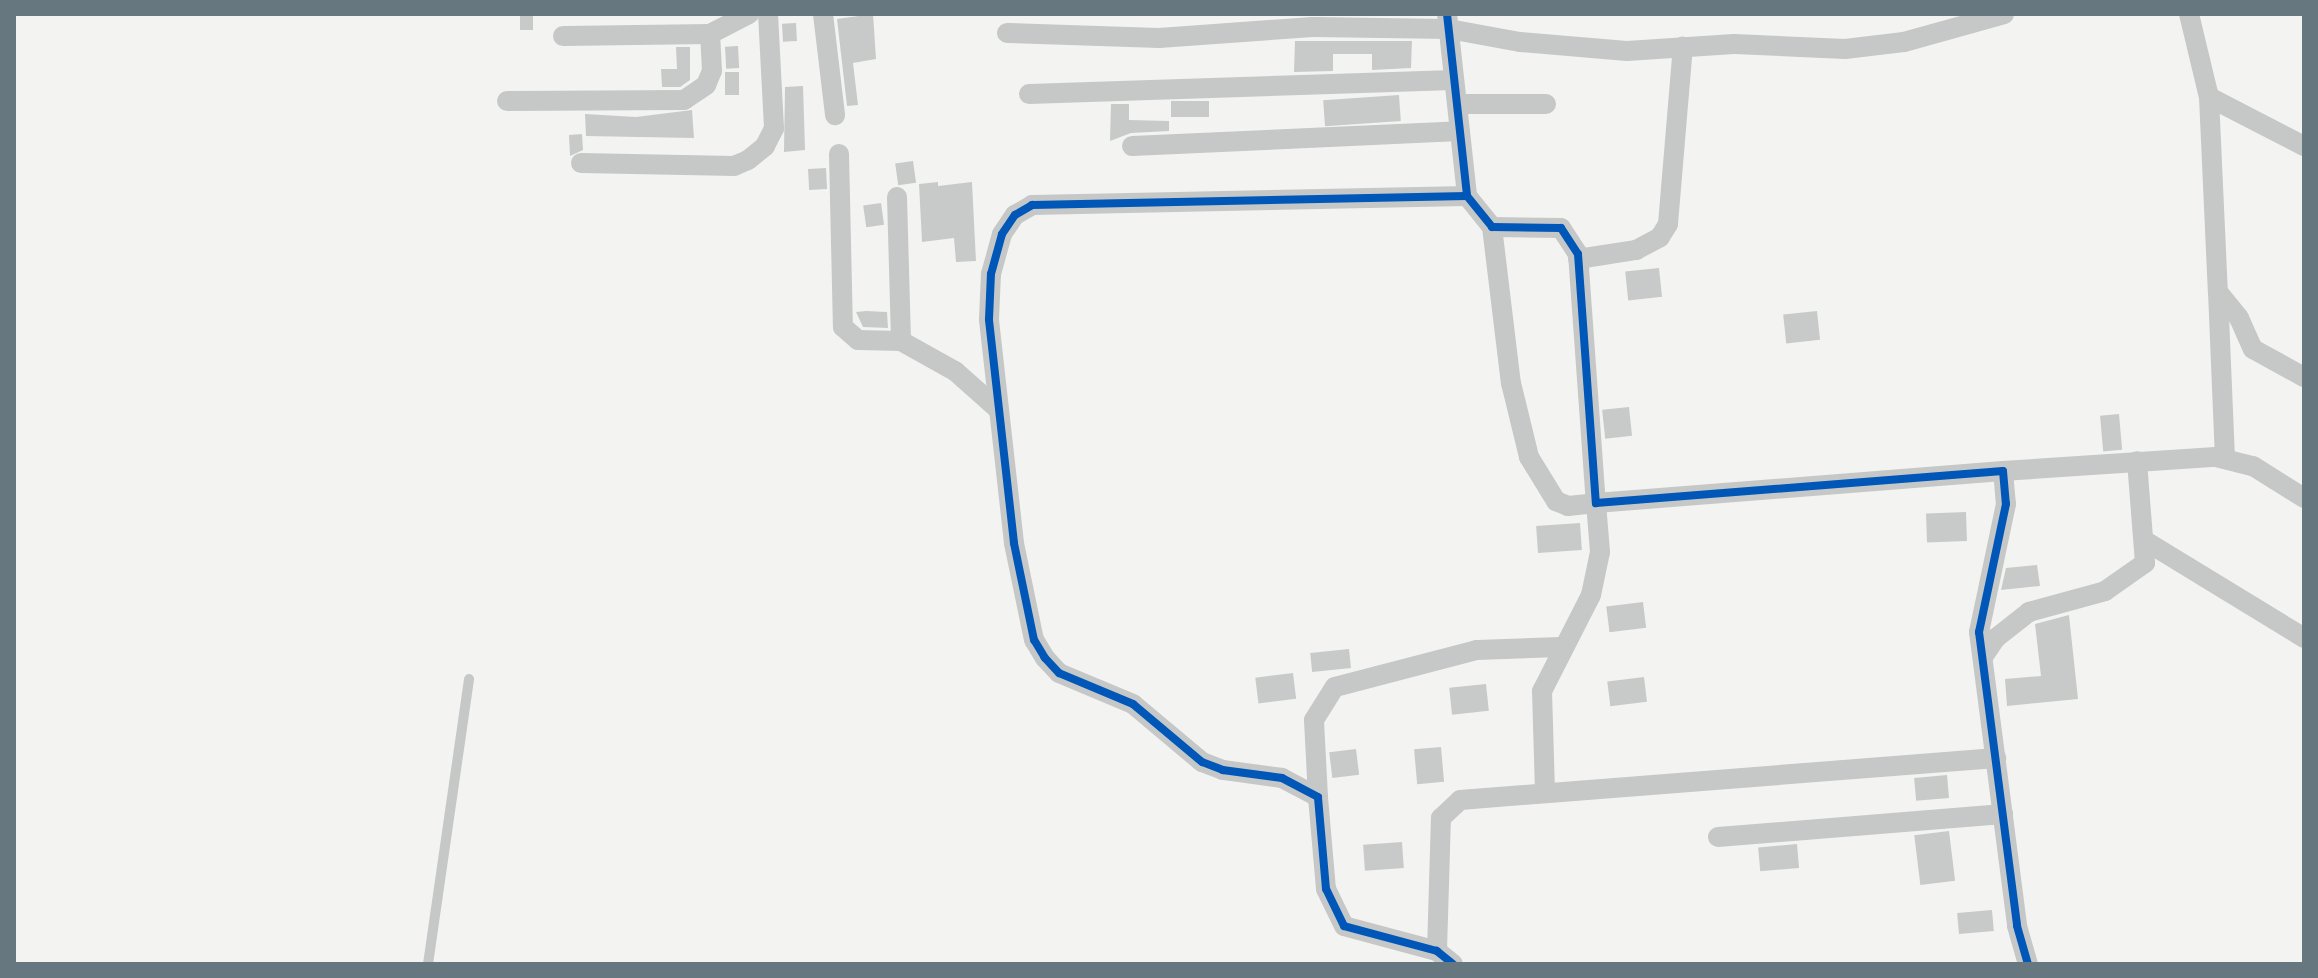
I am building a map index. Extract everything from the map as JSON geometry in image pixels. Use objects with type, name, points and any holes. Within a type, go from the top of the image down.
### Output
[{"type":"street","points":[[563,36],[710,34],[749,14]]},
{"type":"street","points":[[581,163],[734,166],[748,160],[765,146],[774,128],[768,14]]},
{"type":"street","points":[[823,14],[835,115]]},
{"type":"street","points":[[1007,33],[1159,38],[1448,21],[1520,42],[1627,51],[1683,47],[1845,49],[1904,42],[2004,14]]},
{"type":"street","points":[[2189,14],[2209,97],[2225,458]]},
{"type":"street","points":[[1448,21],[1467,196],[1492,227],[1511,383],[1529,457],[1556,501],[1568,506],[2137,461],[2225,458],[2253,466],[2304,498]]},
{"type":"street","points":[[507,101],[684,100],[706,85],[712,71],[710,34]]},
{"type":"street","points":[[1578,259],[1636,250],[1660,237],[1668,224],[1683,47]]},
{"type":"street","points":[[1029,94],[1454,80]]},
{"type":"street","points":[[2209,97],[2304,146]]},
{"type":"street","points":[[1457,104],[1546,104]]},
{"type":"street","points":[[1132,146],[1460,131]]},
{"type":"street","points":[[839,154],[843,327],[847,336],[858,340],[901,341],[955,371],[999,410]]},
{"type":"street","points":[[1318,797],[1282,778],[1223,770],[1202,762],[1133,704],[1059,673],[1045,658],[1034,640],[1014,543],[989,319],[991,274],[1002,234],[1015,215],[1032,205],[1467,196]]},
{"type":"street","points":[[897,197],[901,341]]},
{"type":"street","points":[[1492,227],[1561,228],[1578,259],[1600,552],[1591,595],[1561,647],[1542,691],[1545,791]]},
{"type":"street","points":[[2218,292],[2239,318],[2253,349],[2304,377]]},
{"type":"street","points":[[1983,657],[1996,638],[2029,612],[2105,591],[2137,573],[2145,563],[2147,542],[2137,461]]},
{"type":"street","points":[[2003,471],[2006,504],[1982,605],[1983,657],[2003,814],[2028,964]]},
{"type":"street","points":[[2147,542],[2304,638]]},
{"type":"street","points":[[1561,647],[1477,650],[1335,687],[1314,720],[1326,889],[1344,926],[1445,958],[1438,837],[1444,810],[1472,797],[1996,758]]},
{"type":"street","points":[[1718,837],[2003,814]]},
{"type":"lane","points":[[428,964],[469,679]]},
{"type":"building","points":[[520,14],[533,14],[533,30],[520,30]]},
{"type":"building","points":[[873,14],[876,59],[853,63],[858,105],[847,106],[837,19]]},
{"type":"building","points":[[796,23],[797,41],[783,42],[782,24]]},
{"type":"building","points":[[1295,41],[1412,41],[1411,68],[1372,70],[1372,54],[1333,54],[1333,71],[1294,72]]},
{"type":"building","points":[[738,46],[739,68],[726,69],[725,47]]},
{"type":"building","points":[[676,47],[690,47],[690,80],[680,87],[662,87],[661,69],[677,69]]},
{"type":"building","points":[[725,72],[739,72],[739,95],[725,95]]},
{"type":"building","points":[[803,86],[805,150],[784,152],[785,87]]},
{"type":"building","points":[[1399,95],[1401,121],[1325,126],[1323,100]]},
{"type":"building","points":[[1171,101],[1209,101],[1209,117],[1171,117]]},
{"type":"building","points":[[1111,104],[1129,104],[1129,120],[1169,121],[1169,131],[1131,133],[1110,141]]},
{"type":"building","points":[[692,110],[694,138],[586,136],[585,114],[636,117]]},
{"type":"building","points":[[582,134],[583,150],[570,156],[569,135]]},
{"type":"building","points":[[913,161],[916,183],[898,185],[895,164]]},
{"type":"building","points":[[826,168],[827,189],[809,190],[808,169]]},
{"type":"building","points":[[938,182],[938,186],[972,182],[976,261],[956,262],[954,238],[922,242],[919,184]]},
{"type":"building","points":[[881,203],[884,225],[866,227],[863,206]]},
{"type":"building","points":[[1659,268],[1662,297],[1628,300],[1625,272]]},
{"type":"building","points":[[1817,311],[1820,340],[1786,343],[1783,315]]},
{"type":"building","points":[[856,312],[887,312],[888,328],[863,327]]},
{"type":"building","points":[[1629,407],[1632,436],[1605,439],[1602,410]]},
{"type":"building","points":[[2119,414],[2122,450],[2103,452],[2100,416]]},
{"type":"building","points":[[1966,512],[1967,541],[1927,542],[1926,513]]},
{"type":"building","points":[[1580,523],[1582,550],[1538,553],[1536,526]]},
{"type":"building","points":[[2037,565],[2040,586],[2001,590],[2006,568]]},
{"type":"building","points":[[1643,602],[1646,628],[1609,632],[1606,607]]},
{"type":"building","points":[[2069,615],[2078,699],[2007,706],[2005,679],[2041,676],[2035,624]]},
{"type":"building","points":[[1349,649],[1351,668],[1312,672],[1310,653]]},
{"type":"building","points":[[1293,673],[1296,699],[1258,703],[1255,678]]},
{"type":"building","points":[[1644,677],[1647,702],[1610,706],[1607,682]]},
{"type":"building","points":[[1486,684],[1489,711],[1452,715],[1449,688]]},
{"type":"building","points":[[1441,747],[1444,782],[1417,784],[1414,749]]},
{"type":"building","points":[[1356,749],[1359,775],[1332,778],[1329,752]]},
{"type":"building","points":[[1947,775],[1949,798],[1916,801],[1914,778]]},
{"type":"building","points":[[1949,831],[1955,881],[1920,885],[1914,835]]},
{"type":"building","points":[[1402,842],[1404,868],[1365,871],[1363,845]]},
{"type":"building","points":[[1797,844],[1799,868],[1760,871],[1758,847]]},
{"type":"building","points":[[1992,910],[1994,931],[1959,934],[1957,913]]},
{"type":"cycle path","points":[[1447,14],[1467,196],[1492,227],[1561,228],[1578,254],[1596,503],[2003,471],[2006,504],[1979,632],[2017,926],[2028,964]]},
{"type":"cycle path","points":[[1453,964],[1437,951],[1344,926],[1326,889],[1318,797],[1282,778],[1223,770],[1202,762],[1133,704],[1059,673],[1045,658],[1034,640],[1014,543],[989,319],[991,274],[1002,234],[1015,215],[1032,205],[1467,196]]}]
